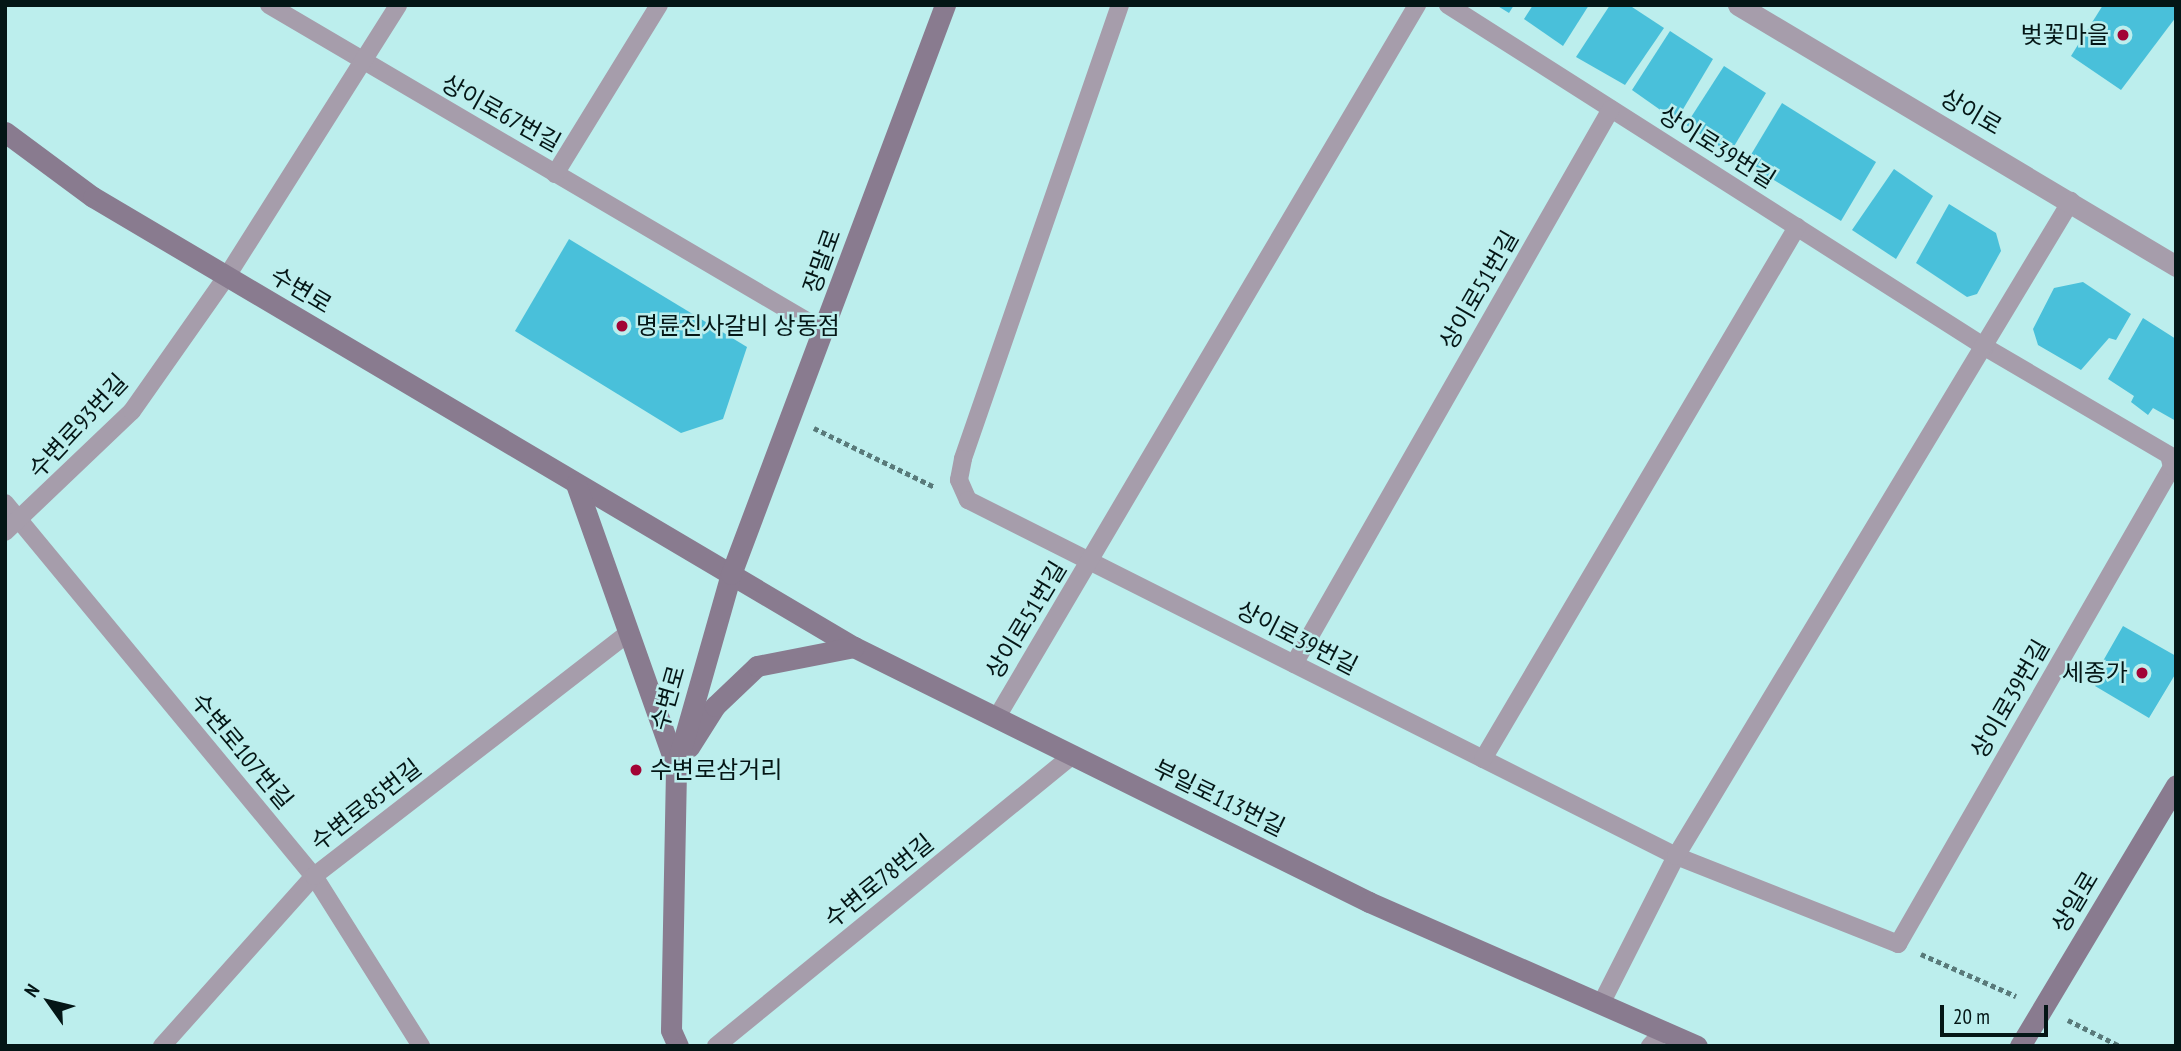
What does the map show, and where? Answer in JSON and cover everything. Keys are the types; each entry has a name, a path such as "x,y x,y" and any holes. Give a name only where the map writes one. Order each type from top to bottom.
{"street":[{"name":"장말로","path":"731,574 945,5"},
{"name":"상이로","path":"1738,5 2176,266"},
{"name":"수변로","path":"5,132 93,197 731,574 676,767 671,1030 678,1046"},
{"name":"수변로","path":"576,484 676,767"},
{"name":"부일로113번길","path":"731,574 853,647 1369,902 1601,1004 1657,1038 1697,1046"},
{"path":"676,767 715,706 757,666 853,647"},
{"name":"상일로","path":"2020,1046 2176,785"}],"lane":[{"name":"상이로67번길","path":"269,5 555,174 659,5"},
{"path":"227,276 398,5"},
{"path":"965,493 963,459 1120,5"},
{"name":"상이로51번길","path":"997,718 1417,5"},
{"path":"1448,5 1611,109"},
{"name":"상이로39번길","path":"965,493 1090,561 1676,856 1898,944 2172,467 2169,455 1986,347 1611,109"},
{"name":"상이로51번길","path":"1294,664 1611,109"},
{"path":"555,174 824,331"},
{"path":"1601,1004 1676,856 1986,347 2071,201"},
{"path":"1483,759 1797,227"},
{"name":"수변로93번길","path":"5,533 21,521 132,411 227,276"},
{"name":"수변로107번길","path":"5,503 314,876 421,1046"},
{"name":"수변로85번길","path":"162,1046 314,876 628,633"},
{"name":"수변로78번길","path":"716,1046 1073,755"}],"path":[{"path":"792,416 929,487 965,493"},
{"path":"1898,944 2043,1008 2120,1046"}],"building":[{"path":"1496,5 1514,5 1509,13"},
{"path":"1533,5 1589,5 1563,46 1524,19"},
{"path":"1610,5 1629,5 1664,28 1625,85 1576,57"},
{"name":"벚꽃마을","path":"2103,5 2176,5 2176,17 2121,90 2071,56"},
{"path":"1670,31 1713,59 1676,121 1632,90"},
{"path":"1724,66 1766,93 1730,153 1686,125"},
{"path":"1782,103 1876,162 1841,221 1746,163"},
{"path":"1894,169 1933,196 1896,259 1852,230"},
{"path":"1949,204 1996,233 2001,251 1977,294 1967,297 1916,263"},
{"path":"569,239 747,347 723,419 681,433 515,331"},
{"path":"2083,282 2131,314 2116,340 2109,338 2081,370 2038,345 2033,329 2054,288"},
{"path":"2143,318 2176,339 2176,421 2153,408 2148,415 2131,402 2134,396 2108,379"},
{"path":"2123,626 2176,656 2176,673 2149,718 2095,686 2107,664 2103,661"}],"place":[{"name":"벚꽃마을","path":"2123,35"},
{"name":"명륜진사갈비 상동점","path":"622,326"},
{"name":"세종가","path":"2142,673"},
{"name":"수변로삼거리","path":"636,770"}]}
